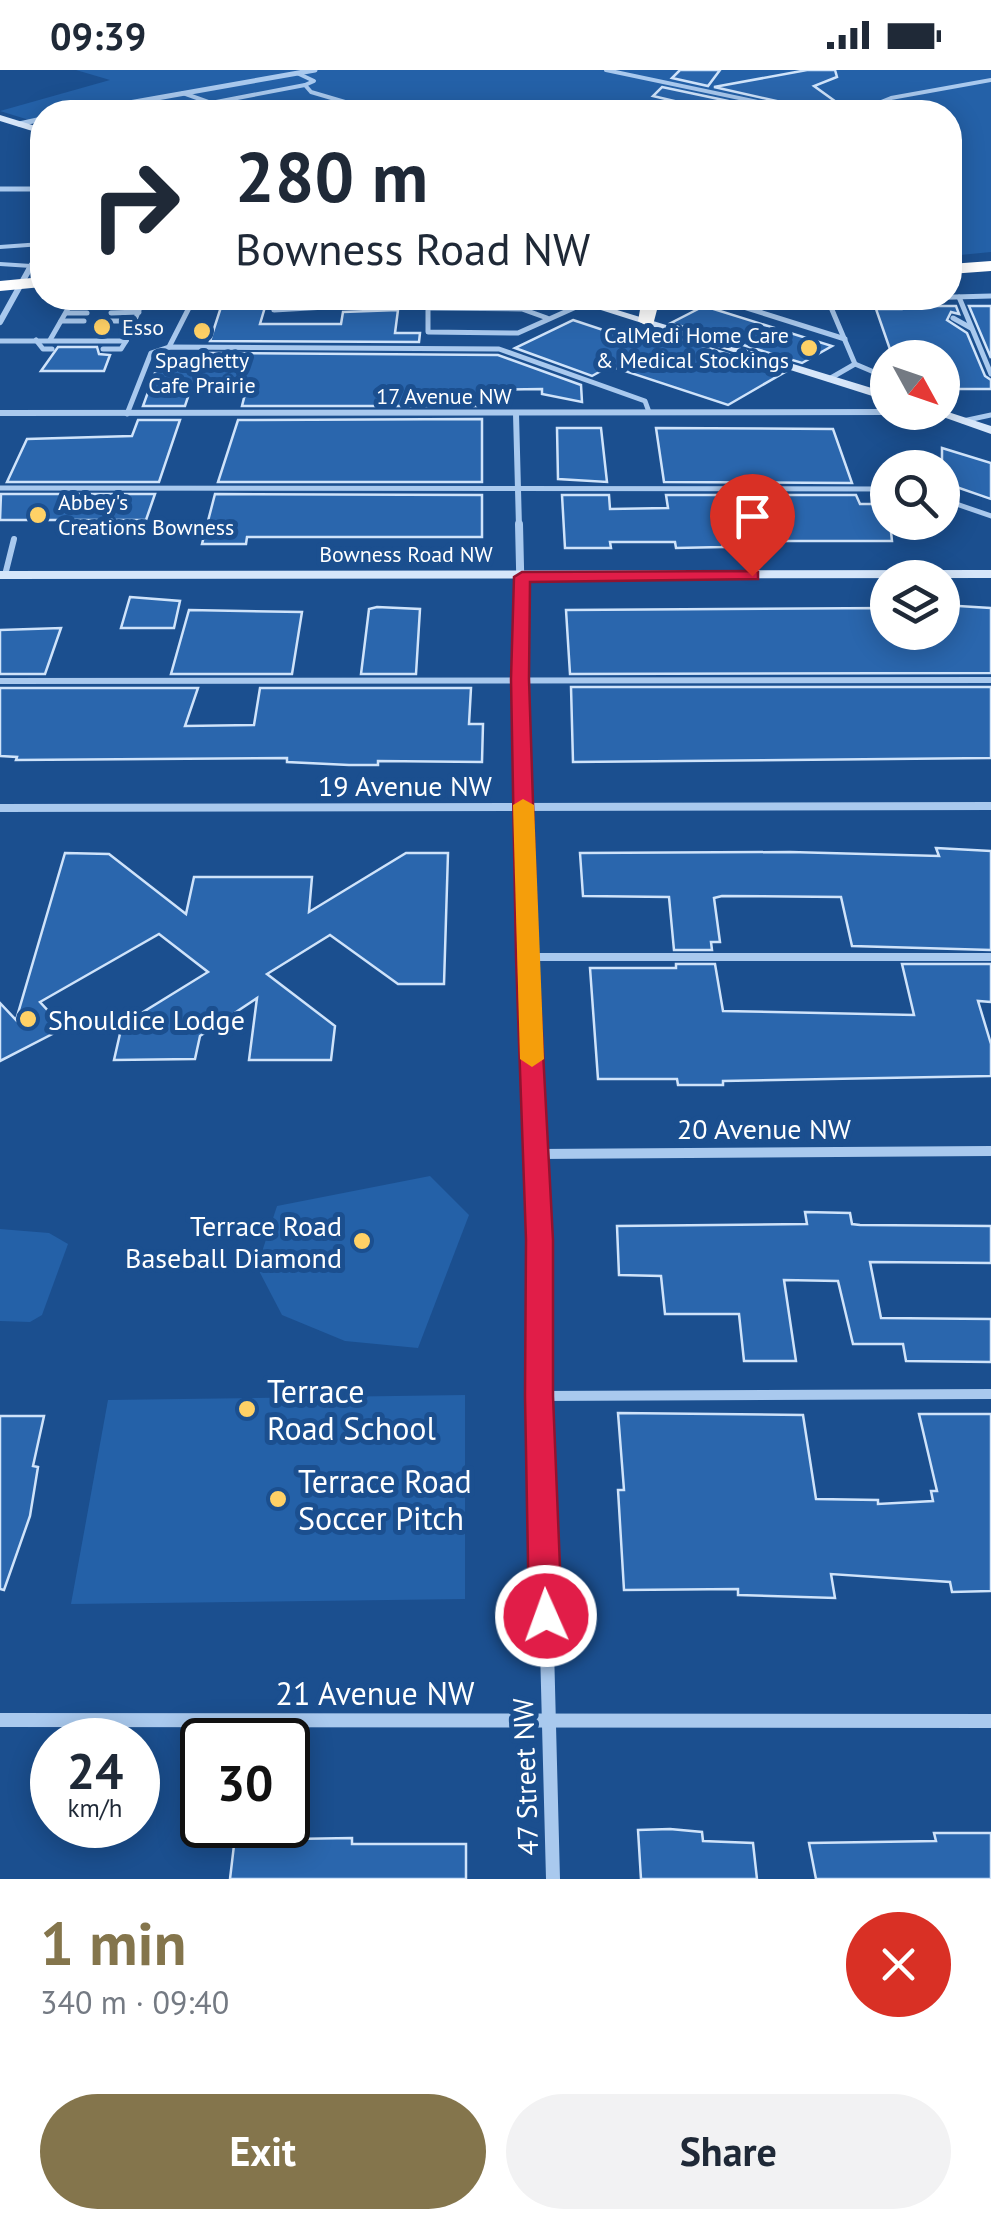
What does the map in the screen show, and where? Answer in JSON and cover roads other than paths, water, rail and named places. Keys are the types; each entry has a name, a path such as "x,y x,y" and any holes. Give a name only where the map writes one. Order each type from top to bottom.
{"highway":[{"path":"962,269 991,266"},
{"path":"962,287 991,279"},
{"path":"0,286 30,284"},
{"path":"20,286 30,289"},
{"path":"647,322 649,310"}],"street":[{"path":"145,100 315,70"},
{"path":"0,118 30,127"},
{"path":"19,124 30,122"},
{"path":"0,189 30,189"},
{"path":"0,322 30,268"},
{"path":"607,310 870,390"},
{"name":"17 Avenue NW","path":"0,414 870,412"},
{"name":"47 Street NW","path":"516,414 553,1879"},
{"path":"962,421 991,430"},
{"name":"Bowness Road NW","path":"2,575 991,574"},
{"name":"19 Avenue NW","path":"0,808 991,806"},
{"name":"20 Avenue NW","path":"537,1154 991,1151"},
{"name":"21 Avenue NW","path":"0,1720 991,1722"}],"lane":[{"path":"606,70 755,100"},
{"path":"222,100 314,82 297,72"},
{"path":"886,100 991,80"},
{"path":"305,85 311,92 332,100"},
{"path":"184,93 205,100"},
{"path":"0,247 30,246"},
{"path":"0,264 30,266"},
{"path":"962,291 991,296"},
{"path":"962,306 991,374"},
{"path":"50,340 68,310 88,310"},
{"path":"103,348 121,348 140,310 112,310"},
{"path":"168,347 188,310"},
{"path":"428,310 428,332 518,333 567,310"},
{"path":"525,310 548,318"},
{"path":"755,310 844,339"},
{"path":"832,310 855,364 870,370"},
{"path":"954,318 972,328"},
{"path":"61,321 84,320"},
{"path":"108,320 136,320"},
{"path":"0,340 126,340"},
{"path":"36,340 43,349 52,349"},
{"path":"127,414 151,353 168,347 499,348 645,400 649,412"},
{"path":"829,379 855,364"},
{"path":"962,421 991,415"},
{"path":"0,488 870,489"},
{"path":"960,506 991,516"},
{"path":"2,575 14,538"},
{"path":"0,681 991,680"},
{"path":"527,957 991,956"},
{"path":"539,1396 991,1394"}],"place":[{"name":"Esso","path":"102,327"},
{"name":"Spaghetty Cafe Prairie","path":"202,331"},
{"name":"CalMedi Home Care & Medical Stockings","path":"809,348"},
{"name":"Abbey's Creations Bowness","path":"38,515"},
{"name":"Shouldice Lodge","path":"28,1019"},
{"name":"Terrace Road Baseball Diamond","path":"362,1241"},
{"name":"Terrace Road School","path":"247,1409"},
{"name":"Terrace Road Soccer Pitch","path":"278,1499"}]}
